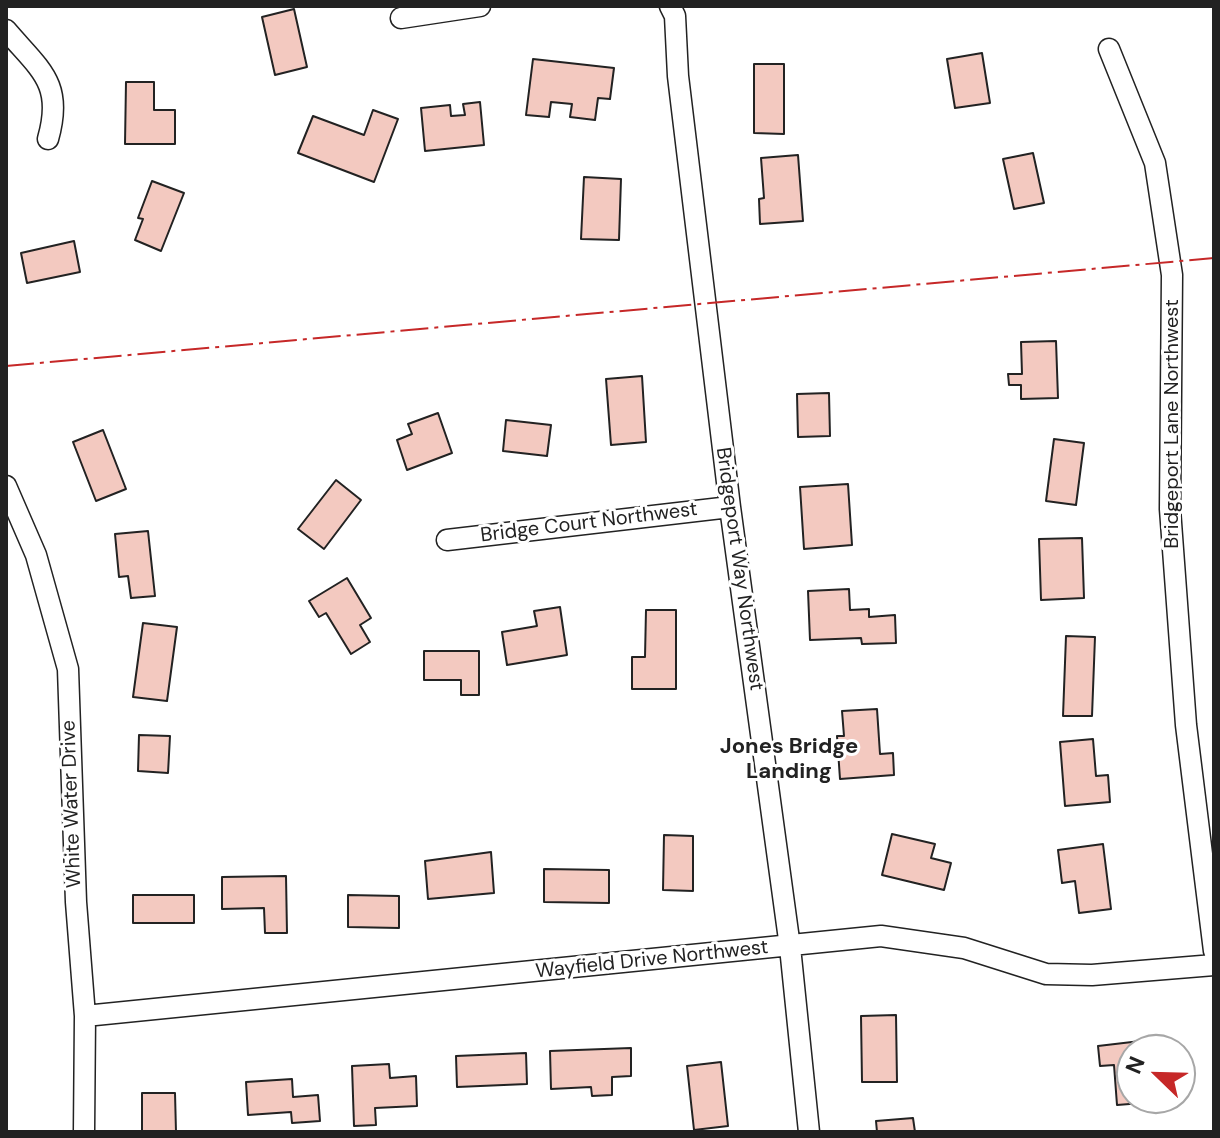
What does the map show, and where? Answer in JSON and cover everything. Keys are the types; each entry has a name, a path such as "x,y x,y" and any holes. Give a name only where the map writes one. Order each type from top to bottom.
{"street":[{"path":"401,18 480,6"},
{"name":"Bridgeport Way Northwest","path":"670,6 675,16 678,76 730,507 790,947 809,1132"},
{"path":"6,30 48,79 56,110 48,139"},
{"name":"Bridgeport Lane Northwest","path":"1109,49 1155,163 1172,275 1170,509 1186,725 1214,951"},
{"name":"White Water Drive","path":"6,486 36,555 68,669 76,902 85,1016 84,1132"},
{"name":"Bridge Court Northwest","path":"447,540 730,507"},
{"name":"Wayfield Drive Northwest","path":"85,1016 881,936 964,948 1046,974 1092,975 1214,965"}],"building":[{"path":"294,9 307,67 275,75 262,17"},
{"path":"982,53 990,103 955,108 947,59"},
{"path":"533,59 614,68 610,99 598,98 595,120 570,117 572,104 551,102 549,117 526,115"},
{"path":"754,64 784,64 784,134 754,133"},
{"path":"126,82 154,82 154,110 175,110 175,144 125,144"},
{"path":"480,102 484,145 425,151 421,108 450,105 451,116 465,115 463,104"},
{"path":"373,110 398,119 374,182 298,153 313,116 364,135"},
{"path":"1033,153 1044,203 1014,209 1003,159"},
{"path":"798,155 803,221 760,224 759,199 764,198 761,158"},
{"path":"584,177 621,179 619,240 581,239"},
{"path":"152,181 184,193 161,251 135,240 143,219 138,218"},
{"path":"74,241 80,272 27,283 21,253"},
{"path":"1056,341 1058,398 1021,399 1021,385 1009,385 1008,374 1022,374 1021,342"},
{"path":"642,376 646,442 611,445 606,379"},
{"path":"829,393 830,436 798,437 797,394"},
{"path":"438,413 452,453 407,470 397,440 412,434 408,424"},
{"path":"506,420 551,425 547,456 503,451"},
{"path":"103,430 126,489 96,501 73,442"},
{"path":"1054,439 1084,443 1076,505 1046,501"},
{"path":"336,480 361,500 324,549 298,529"},
{"path":"848,484 852,545 804,549 800,487"},
{"path":"148,531 155,596 131,598 128,576 119,577 115,534"},
{"path":"1082,538 1084,598 1041,600 1039,539"},
{"path":"347,578 371,618 360,625 370,642 351,654 326,613 319,617 309,601"},
{"path":"849,589 850,610 869,609 869,617 895,615 896,643 862,644 861,638 810,640 808,591"},
{"path":"560,607 567,655 507,665 502,632 537,626 534,611"},
{"path":"646,610 676,610 676,689 632,689 632,657 645,657"},
{"path":"143,623 177,627 167,701 133,697"},
{"path":"1066,636 1095,637 1092,716 1063,716"},
{"path":"424,651 479,651 479,695 461,695 461,680 424,680"},
{"path":"877,709 880,754 893,753 894,775 840,779 837,736 844,736 842,711"},
{"path":"139,735 170,736 168,773 138,771"},
{"path":"1093,739 1096,776 1108,775 1110,802 1065,806 1060,742"},
{"path":"892,834 935,844 931,858 951,863 944,890 882,875"},
{"path":"664,835 693,836 693,891 663,890"},
{"path":"1103,844 1111,909 1079,913 1075,881 1062,883 1058,850"},
{"path":"491,852 494,893 428,899 425,861"},
{"path":"544,869 609,870 609,903 544,902"},
{"path":"286,876 287,933 265,933 264,908 222,909 222,877"},
{"path":"133,895 194,895 194,923 133,923"},
{"path":"348,895 399,896 399,928 348,927"},
{"path":"896,1015 897,1082 862,1082 861,1016"},
{"path":"1116,1044 1116,1092 1114,1065 1100,1066 1098,1046"},
{"path":"631,1048 631,1076 612,1077 612,1095 592,1096 591,1087 551,1089 550,1051"},
{"path":"526,1053 527,1084 457,1087 456,1056"},
{"path":"721,1062 728,1126 694,1130 687,1066"},
{"path":"389,1064 390,1078 416,1076 417,1106 375,1108 376,1125 354,1126 352,1066"},
{"path":"292,1079 293,1097 318,1095 320,1121 292,1123 291,1112 248,1115 246,1082"},
{"path":"142,1093 175,1093 176,1132 142,1132"},
{"path":"913,1118 915,1132 877,1132 876,1121"}],"power":[{"path":"6,366 1214,258"}],"district":[{"name":"Jones Bridge Landing","path":"789,760"}]}
